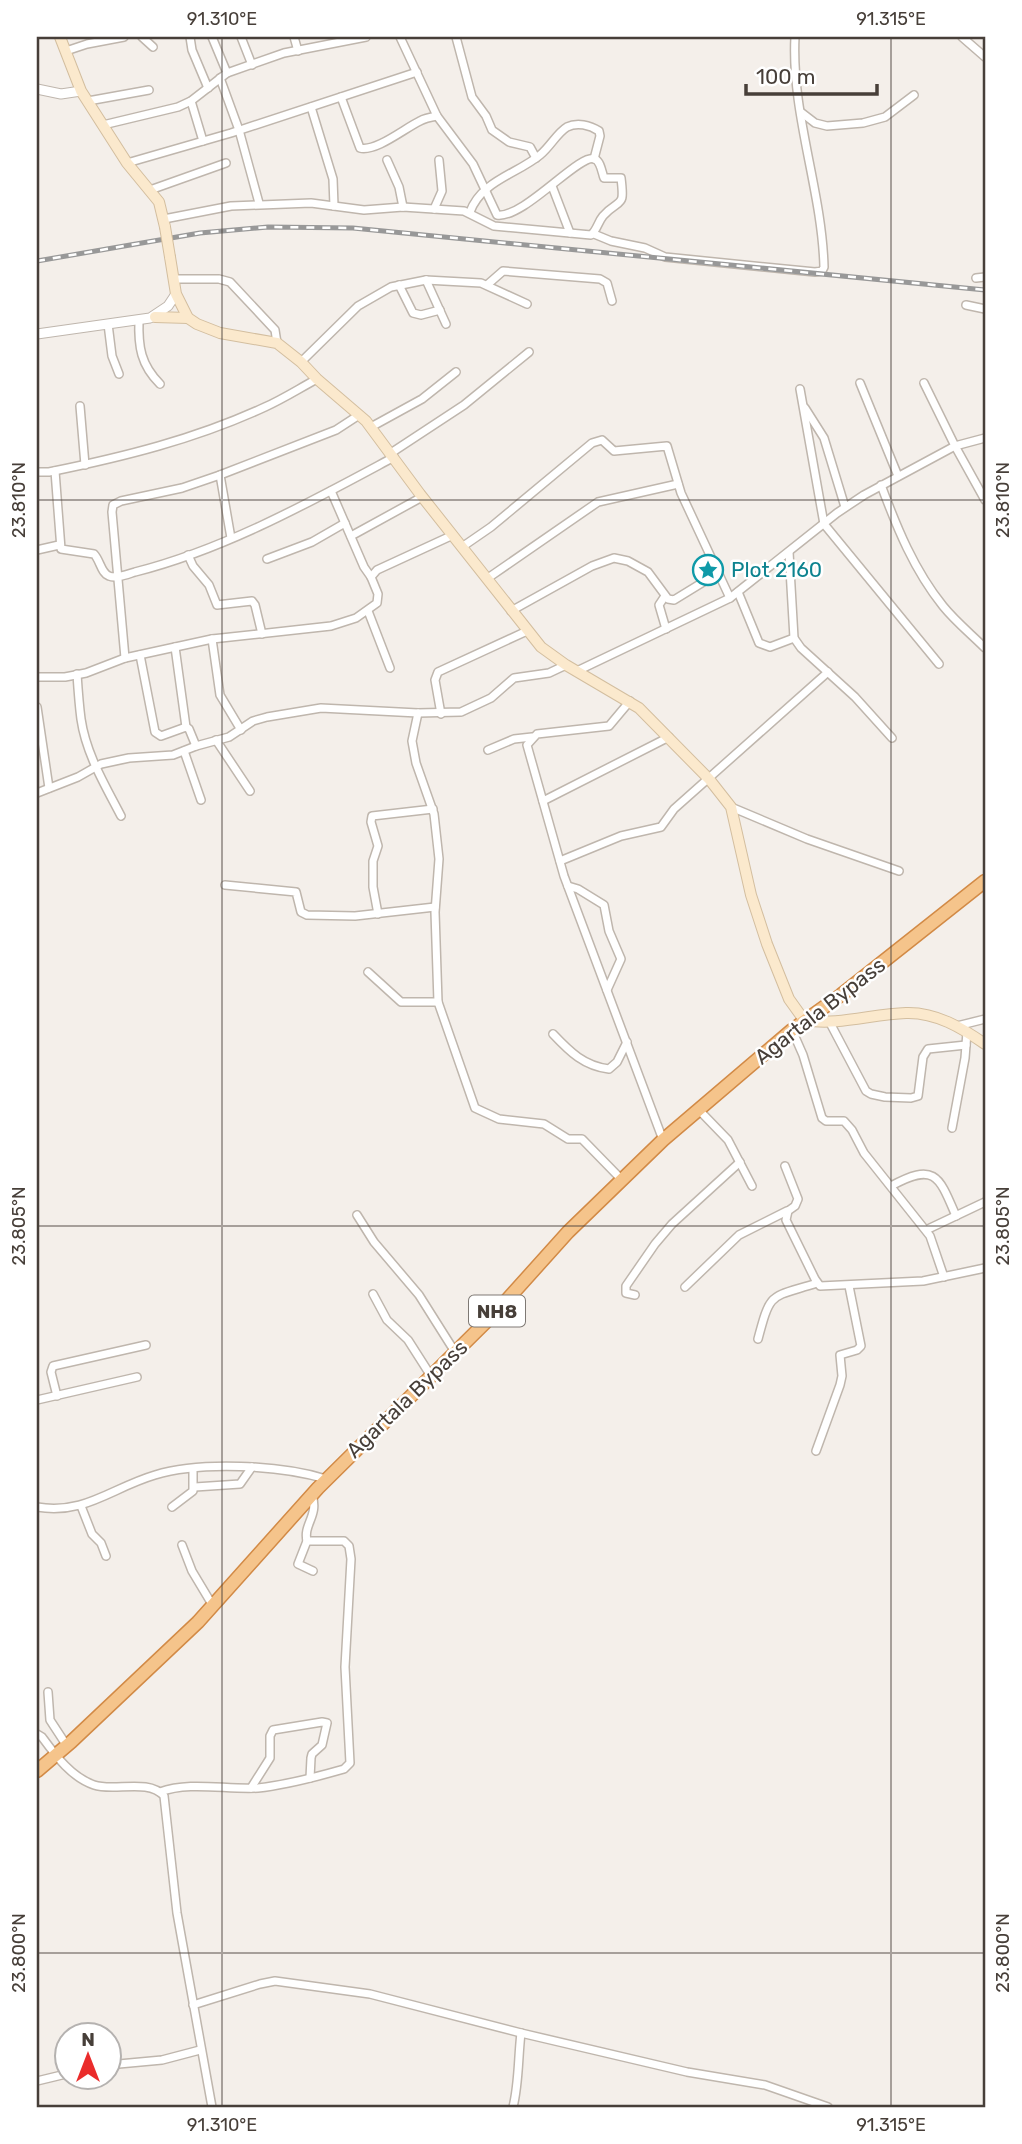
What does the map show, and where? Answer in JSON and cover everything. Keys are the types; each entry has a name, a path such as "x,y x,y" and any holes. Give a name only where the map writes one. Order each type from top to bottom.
{"highway":[{"name":"Agartala Bypass","path":"37,1771 67,1746 214,1606 326,1479 529,1278 568,1232 663,1140 804,1020 841,995 985,881"}],"main road":[{"path":"60,37 81,91 127,163 159,202 176,294 188,318 220,333 276,343 301,362 371,427 422,497 541,647 566,665 629,701 652,719 709,779 731,807 751,895 767,944 789,999 804,1020 829,1021 907,1013 936,1017 967,1031 985,1044"},
{"path":"155,317 188,318"}],"street":[{"path":"66,51 124,37"},
{"path":"142,37 153,47"},
{"path":"190,37 192,50 208,88"},
{"path":"212,37 259,203"},
{"path":"241,37 252,65"},
{"path":"294,37 298,51"},
{"path":"103,125 160,113 191,101 224,76 252,65 341,39 366,37"},
{"path":"400,37 437,116 473,164 497,215 508,214 552,186 585,159 598,161 604,178 621,178 623,197 619,205 603,216 594,234"},
{"path":"456,37 472,97 486,116 492,130 509,142 530,147 536,158"},
{"path":"165,223 224,206 259,203 364,209 434,209 470,212 494,226 594,234 611,241 645,248 665,257 822,271 823,238 801,113 795,37"},
{"path":"962,37 985,57"},
{"path":"127,163 417,72"},
{"path":"37,89 61,94 81,91"},
{"path":"88,101 149,90"},
{"path":"801,113 815,123 827,127 863,123 885,117 914,95"},
{"path":"341,97 360,148 364,149 374,147 421,120 437,116"},
{"path":"191,101 203,141"},
{"path":"311,107 333,179 334,206"},
{"path":"470,212 474,201 486,188 536,158 566,128 584,125 598,131 600,136 594,159"},
{"path":"387,160 399,187 403,207"},
{"path":"434,209 442,191 439,160"},
{"path":"150,190 226,163"},
{"path":"552,186 570,233"},
{"path":"487,285 503,271 600,279 607,283 612,301"},
{"path":"976,278 985,278"},
{"path":"174,279 225,280 272,327 276,343"},
{"path":"426,280 446,324"},
{"path":"301,362 362,302 399,285 426,280 487,285 527,304"},
{"path":"399,285 413,313 421,316 440,310"},
{"path":"37,334 155,317 168,306 176,294"},
{"path":"966,305 985,309"},
{"path":"139,320 145,368 160,384"},
{"path":"108,324 113,362 119,374"},
{"path":"55,471 59,545 64,551 94,554 105,573 113,577 151,568 230,538 331,491 392,455 464,404 529,352"},
{"path":"371,427 422,399 456,372"},
{"path":"37,472 55,471 129,455 194,435 266,407 317,379"},
{"path":"860,383 898,476"},
{"path":"924,383 985,500"},
{"path":"800,388 824,524 939,664"},
{"path":"803,404 824,438 845,507"},
{"path":"80,406 85,465"},
{"path":"125,658 113,505 183,488 220,475 336,430 359,415"},
{"path":"577,671 730,598 845,507 955,446 985,438"},
{"path":"462,547 491,527 598,440 606,442 614,451 667,446 678,484 730,598"},
{"path":"220,475 230,538"},
{"path":"488,578 598,502 678,484"},
{"path":"881,485 900,536 927,583 945,608 985,648"},
{"path":"37,677 77,674 120,662 125,658 212,639 331,626 356,618 373,608 378,598 371,577 364,567 331,491"},
{"path":"351,536 422,497"},
{"path":"267,559 312,542 345,523"},
{"path":"371,577 377,570 453,535"},
{"path":"37,550 59,545"},
{"path":"789,552 794,638 870,712 892,738"},
{"path":"188,555 208,585 217,605 251,601 255,605 262,634"},
{"path":"511,611 592,566 614,558 628,561 648,572 665,596 674,600 718,573"},
{"path":"738,592 758,643 770,647 794,638"},
{"path":"665,596 659,605 666,629"},
{"path":"368,611 390,668"},
{"path":"441,714 435,680 438,672 527,631"},
{"path":"212,639 220,695 241,730"},
{"path":"175,647 186,727 196,746"},
{"path":"140,655 155,732 161,736 186,727"},
{"path":"37,793 78,777 95,766 129,758 167,757 241,730 261,718 288,716 321,708 441,714 467,711 491,698 514,678 549,673 566,665"},
{"path":"560,861 621,836 661,827 674,808 828,672"},
{"path":"77,674 81,719 95,766 121,816"},
{"path":"488,750 543,732 609,726 629,701"},
{"path":"37,707 49,788"},
{"path":"418,713 412,741 416,763 433,809 439,865 435,907 438,1002 475,1108 499,1119 544,1124 568,1139 582,1139 622,1180"},
{"path":"532,737 527,749 568,886 663,1140"},
{"path":"542,800 669,737"},
{"path":"216,740 250,791"},
{"path":"184,751 201,800"},
{"path":"731,807 807,839 899,871"},
{"path":"378,914 373,887 373,864 378,846 371,822 372,816 433,809"},
{"path":"225,885 296,892 304,915 355,916 435,907"},
{"path":"568,886 604,905 609,931 621,960 607,990"},
{"path":"368,972 401,1002 438,1002"},
{"path":"957,1026 985,1019"},
{"path":"829,1021 861,1085 871,1094 878,1096 915,1098 920,1092 924,1053 933,1048 966,1045"},
{"path":"792,1030 803,1055 822,1118 826,1121 844,1121 848,1125 864,1153 926,1230 936,1249 944,1277"},
{"path":"952,1128 967,1031"},
{"path":"553,1034 578,1059 610,1069 617,1062 627,1042"},
{"path":"699,1110 729,1140 752,1186"},
{"path":"635,1295 625,1293 626,1286 655,1244 740,1162"},
{"path":"685,1287 739,1235 795,1206 798,1199 785,1167"},
{"path":"891,1186 913,1176 925,1174 935,1177 940,1181 956,1216"},
{"path":"926,1230 985,1202"},
{"path":"788,1211 786,1220 817,1283 826,1287 905,1283 985,1268"},
{"path":"357,1215 374,1242 419,1295 455,1352"},
{"path":"758,1339 768,1305 774,1297 817,1283"},
{"path":"816,1451 840,1385 840,1355 857,1350 861,1346 849,1286"},
{"path":"373,1294 387,1320 408,1340 431,1376"},
{"path":"57,1396 51,1372 53,1366 146,1345"},
{"path":"37,1400 137,1377"},
{"path":"172,1507 195,1487 240,1484 252,1468"},
{"path":"37,1507 62,1510 81,1506 157,1474 193,1469 252,1468 297,1471 326,1479"},
{"path":"193,1469 195,1487"},
{"path":"312,1495 315,1507 298,1564 313,1571"},
{"path":"81,1506 92,1534 106,1556"},
{"path":"37,1734 78,1777 95,1786 146,1788 160,1792 178,1788 251,1788 280,1785 344,1769 350,1763 345,1667 351,1577 348,1542 307,1541"},
{"path":"182,1545 192,1571 214,1606"},
{"path":"48,1692 48,1716 67,1746"},
{"path":"251,1788 270,1758 270,1736 273,1730 327,1723 322,1745 311,1758 310,1778"},
{"path":"160,1792 164,1796 167,1810 177,1913 212,2107"},
{"path":"193,2005 260,1984 292,1982 370,1994 687,2072 765,2085 828,2107"},
{"path":"513,2107 517,2093 521,2033"},
{"path":"122,2064 162,2060 200,2050"}],"railway":[{"path":"37,261 200,233 268,227 353,228 985,290"}],"place":[{"name":"Plot 2160","path":"708,570"}]}
